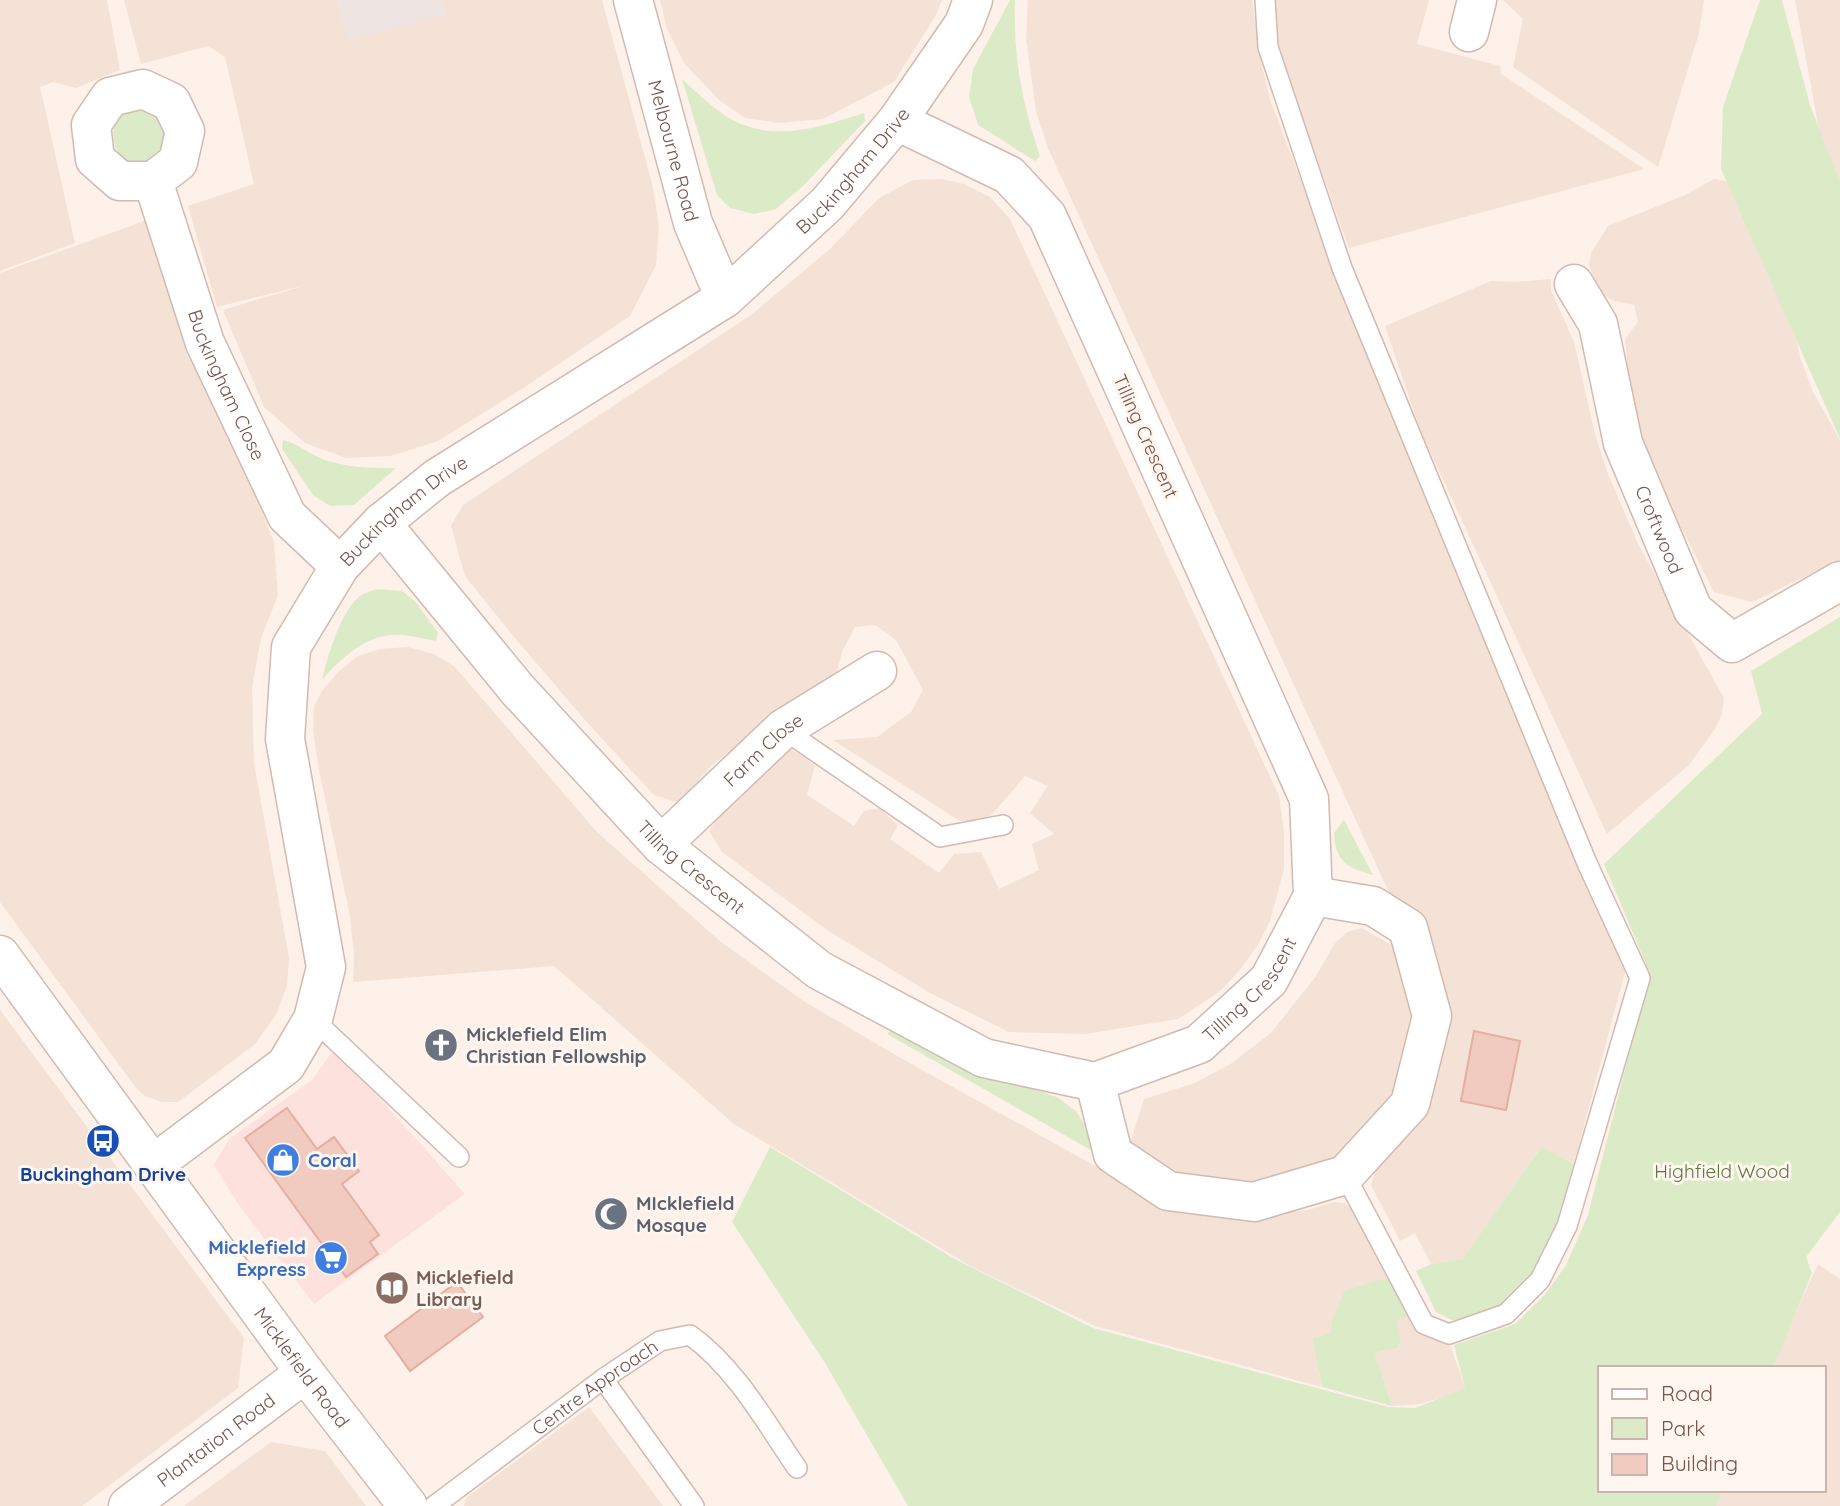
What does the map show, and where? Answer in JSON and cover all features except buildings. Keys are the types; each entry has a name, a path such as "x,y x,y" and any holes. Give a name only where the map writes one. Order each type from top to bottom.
{"street":[{"name":"Melbourne Road","path":"633,0 694,223 725,298"},
{"name":"Buckingham Drive","path":"154,1164 286,1065 313,1019 326,967 285,739 291,647 340,566 381,523 437,478 725,298 827,204 897,121 964,24 973,0"},
{"name":"Tilling Crescent","path":"381,523 517,690 661,845 819,970 984,1058 1095,1082 1199,1044 1269,980 1313,895 1309,799 1047,216 1009,175 897,121"},
{"name":"Buckingham Close","path":"153,181 205,343 287,516 340,566"},
{"name":"Croftwood","path":"1574,284 1598,324 1623,443 1693,610 1732,643 1840,581"},
{"name":"Farm Close","path":"661,845 783,729 877,671"},
{"path":"1095,1082 1113,1154 1168,1191 1254,1202 1345,1175 1410,1104 1432,1016 1408,928 1373,906 1313,895"},
{"name":"Micklefield Road","path":"0,955 305,1373 408,1506"},
{"name":"Plantation Road","path":"128,1506 305,1373"}],"lane":[{"path":"1265,0 1268,47 1342,268 1587,863 1640,978 1567,1226 1541,1280 1506,1314 1449,1334 1424,1324 1345,1175"},
{"path":"783,729 940,837 1003,825"},
{"path":"313,1019 459,1157"},
{"name":"Centre Approach","path":"434,1506 603,1380 660,1341 690,1335 711,1350 797,1468"},
{"path":"603,1380 694,1506"}],"shaded area":[{"path":"0,0 107,0 120,70 76,88 53,82 40,87 75,243 0,271"},
{"path":"124,0 337,0 350,40 445,14 440,0 602,0 653,187 659,227 656,265 630,316 525,387 438,441 391,456 346,458 305,443 264,407 223,310 306,285 217,307 188,206 254,184 225,57 208,46 141,64"},
{"path":"337,0 440,0 445,15 350,40"},
{"path":"660,0 942,0 936,15 894,82 823,119 779,123 745,118 719,100 684,63 667,29"},
{"path":"1028,0 1252,0 1270,100 1376,376 1626,968 1574,1163 1540,1148 1463,1260 1431,1264 1415,1233 1400,1241 1371,1185 1376,1169 1410,1131 1429,1096 1443,1051 1445,1015 1048,148 1036,111 1026,38"},
{"path":"1276,0 1429,0 1417,44 1500,66 1501,74 1644,169 1349,248 1279,53"},
{"path":"1503,0 1704,0 1699,33 1658,167 1513,67 1523,19"},
{"path":"1795,0 1840,0 1840,208 1827,173"},
{"path":"941,179 964,184 990,197 1010,219 1279,796 1284,832 1284,869 1270,921 1259,943 1240,970 1219,992 1178,1019 1085,1034 1009,1032 930,993 827,930 722,852 709,831 723,810 789,749 815,766 807,795 854,826 864,811 879,808 898,825 890,839 939,873 954,854 981,852 999,889 1039,870 1032,844 1054,834 1030,813 1048,786 1025,776 988,819 960,821 833,740 877,737 911,712 923,690 896,640 875,625 855,627 842,652 837,672 712,765 679,803 654,795 584,719 465,576 451,526 463,505 751,315 830,249 879,198 913,180"},
{"path":"1714,179 1730,182 1790,312 1801,360 1813,392 1840,440 1840,560 1752,602 1714,592 1660,486 1645,447 1629,382 1625,339 1638,322 1634,305 1614,301 1601,294 1589,265 1591,253 1608,226 1685,195"},
{"path":"147,220 274,542 278,595 261,638 252,687 254,763 289,958 287,986 277,1013 255,1044 178,1102 162,1102 145,1096 136,1088 0,902 0,273"},
{"path":"1551,279 1551,290 1574,342 1595,434 1608,474 1639,546 1724,698 1722,714 1715,729 1689,765 1607,834 1421,432 1385,326 1491,281"},
{"path":"408,647 434,654 454,666 597,832 721,942 805,1002 1151,1197 1230,1219 1308,1210 1334,1202 1345,1203 1359,1216 1390,1277 1332,1333 1312,1338 1322,1387 1095,1326 972,1267 734,1124 554,966 353,982 354,956 350,916 319,770 313,731 314,706 322,691 338,672 358,656 380,649"},
{"path":"1362,928 1397,948 1418,1021 1403,1085 1354,1153 1275,1189 1191,1183 1128,1150 1144,1099 1195,1083 1232,1063 1271,1033 1316,976 1335,943 1347,932"},
{"path":"0,1010 244,1338 238,1388 82,1506 0,1506"},
{"path":"335,1048 465,1194 314,1304 238,1204 214,1165 229,1139 312,1080"},
{"path":"1818,1264 1840,1279 1840,1506 1712,1506 1717,1492 1826,1492 1826,1366 1771,1366"},
{"path":"1411,1313 1449,1342 1466,1390 1420,1404 1392,1406 1375,1353 1398,1348 1401,1340 1396,1321"},
{"path":"589,1407 663,1506 464,1506 466,1498"},
{"path":"271,1442 325,1451 366,1506 184,1506"}],"green space":[{"path":"1010,0 1015,0 1020,79 1040,156 1035,161 978,125 969,97 973,69"},
{"path":"1760,0 1782,0 1810,105 1840,182 1840,439 1721,169 1723,107"},
{"path":"682,79 723,114 757,129 793,131 864,113 865,121 803,186 776,209 754,214 730,208 717,195"},
{"path":"159,101 174,156 133,166 121,156 114,144 113,130 117,115"},
{"path":"283,440 337,463 396,468 354,505 330,506 313,495 282,449"},
{"path":"377,589 402,591 415,601 438,633 436,641 402,635 378,638 347,655 322,680 336,633 348,610 362,595"},
{"name":"Highfield Wood","path":"1840,617 1840,1212 1806,1257 1812,1273 1774,1366 1598,1366 1598,1492 1721,1492 1716,1506 908,1506 825,1363 732,1222 770,1147 953,1258 1093,1328 1388,1407 1415,1408 1465,1388 1454,1345 1515,1324 1544,1296 1566,1265 1588,1215 1645,990 1646,964 1604,864 1762,714 1751,671"},
{"path":"1344,820 1373,875 1349,866 1340,857 1334,833"},
{"path":"890,1031 963,1066 1057,1097 1076,1111 1096,1143 1096,1153 887,1034"},
{"path":"1541,1147 1586,1170 1538,1273 1512,1301 1465,1321 1452,1320 1436,1312 1416,1271 1431,1264 1463,1259"},
{"path":"1390,1277 1411,1313 1397,1321 1401,1340 1398,1348 1375,1353 1392,1406 1322,1387 1312,1338 1331,1333 1332,1322 1344,1291"}],"place":[{"name":"Micklefield Elim Christian Fellowship","path":"441,1045"},
{"name":"Buckingham Drive","path":"103,1141"},
{"name":"Coral","path":"283,1160"},
{"name":"MIcklefield Mosque","path":"611,1214"},
{"name":"Micklefield Express","path":"331,1258"},
{"name":"Micklefield Library","path":"392,1288"}]}
